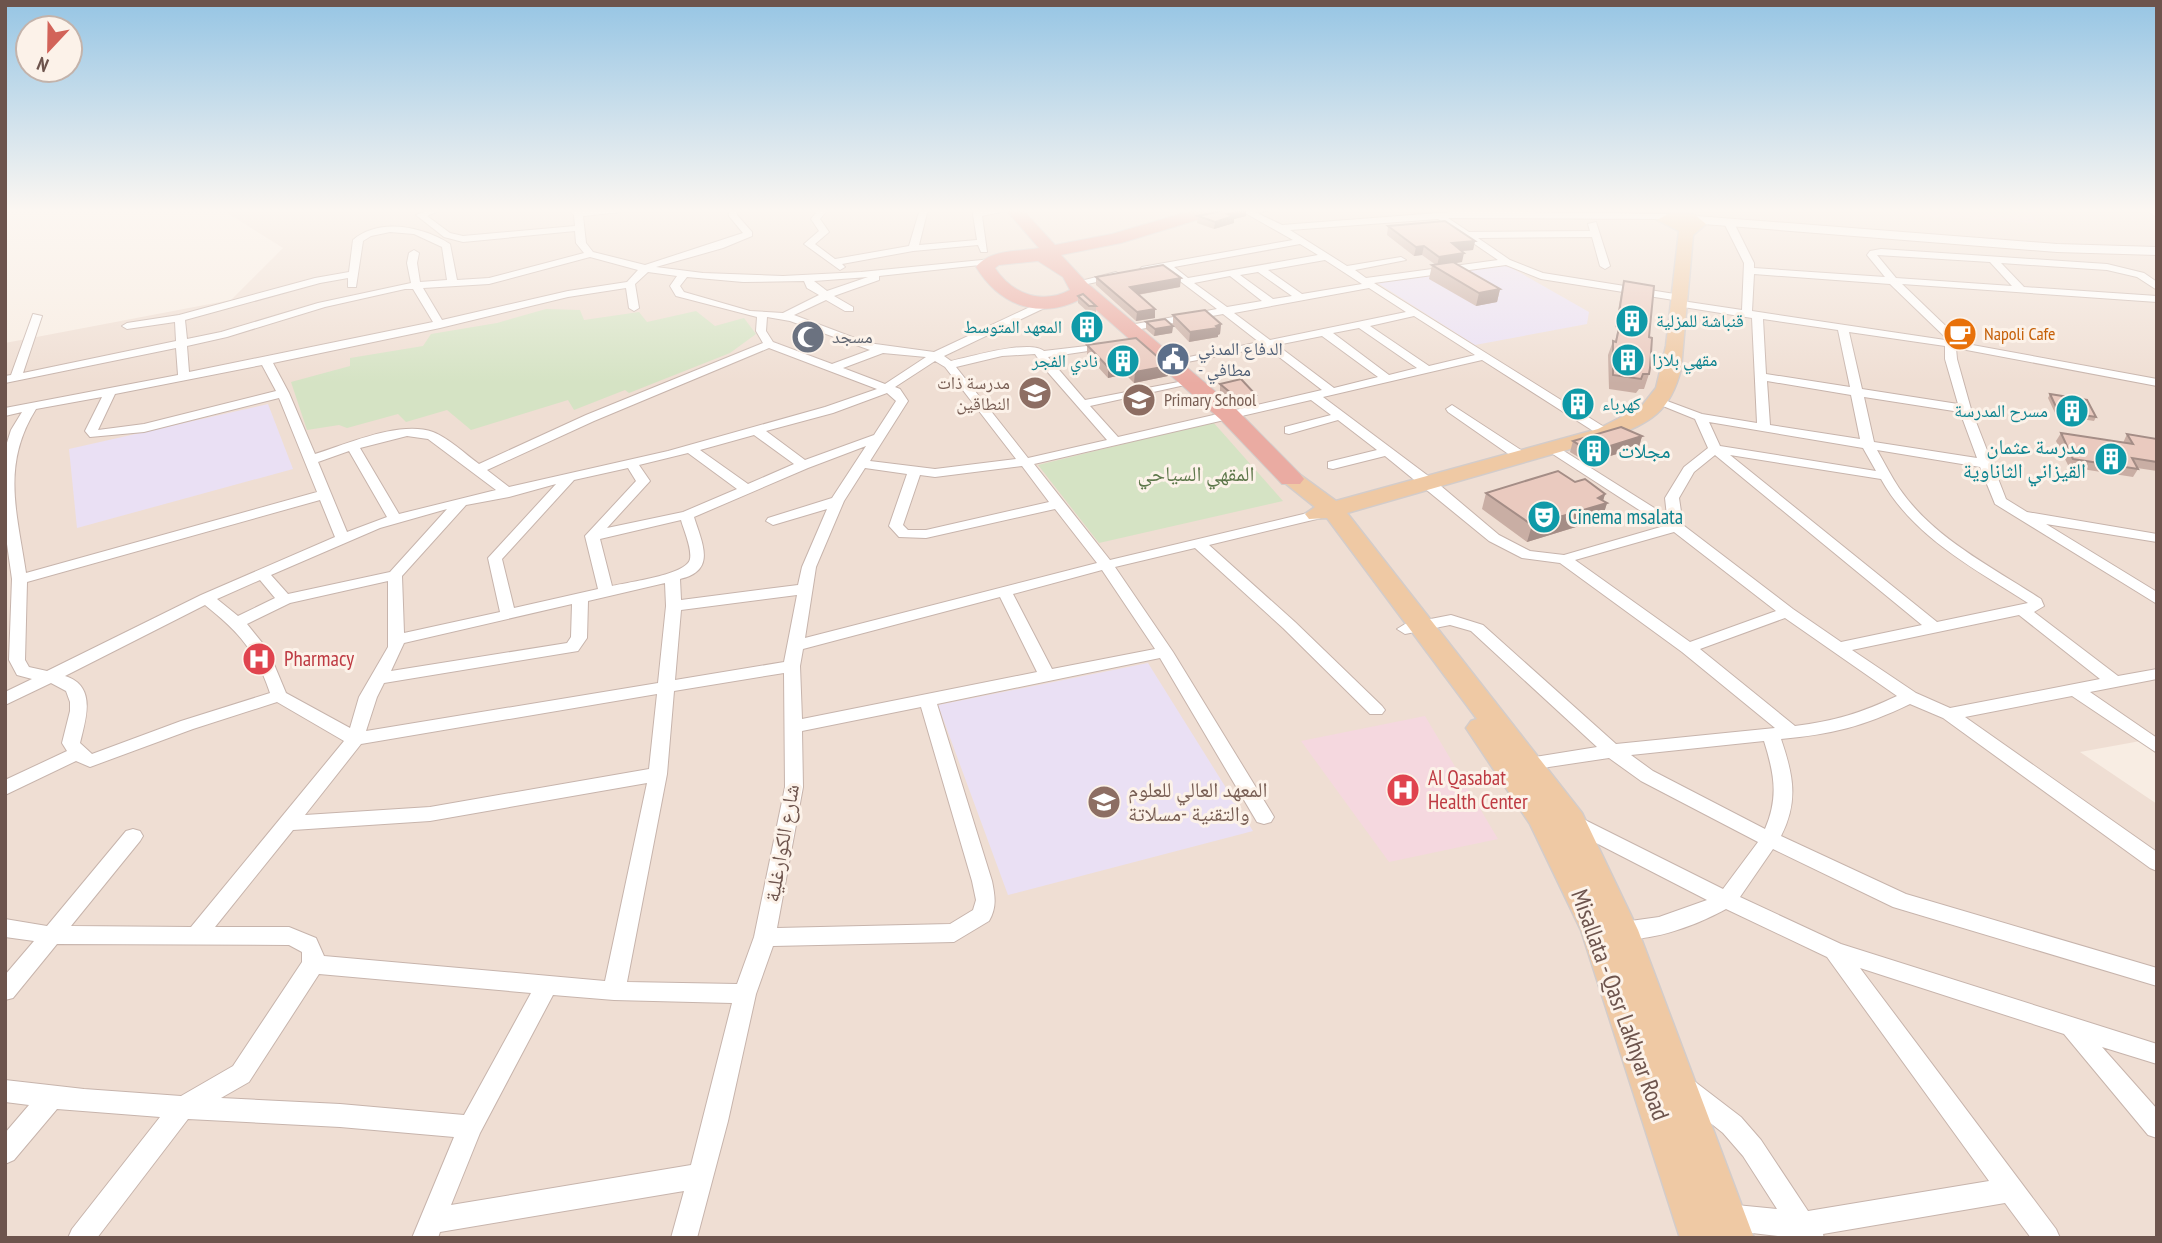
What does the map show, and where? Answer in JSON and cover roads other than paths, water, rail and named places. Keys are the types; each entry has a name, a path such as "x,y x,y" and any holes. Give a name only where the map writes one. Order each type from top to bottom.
{"highway":[{"path":"985,267 1012,298 1029,303 1051,301 1077,289"},
{"path":"1061,267 1077,289 1101,301 1131,339 1170,364 1228,414 1291,479"}],"main road":[{"path":"1518,454 1550,449 1643,416 1659,402 1667,386 1681,267"},
{"path":"1321,508 1601,431 1633,412 1653,392 1677,299"},
{"name":"Misallata - Qasr Lakhyar Road","path":"1291,479 1321,508 1414,627 1467,709 1518,766 1570,869 1609,930 1713,1226"},
{"path":"1518,766 1571,821 1609,930 1676,1081 1713,1226"}],"street":[{"path":"350,298 353,267"},
{"path":"412,267 415,284 439,325"},
{"path":"450,267 453,284"},
{"path":"11,379 181,345 350,298 415,284 489,281 541,267"},
{"path":"641,267 684,274 807,276 939,267"},
{"path":"5,412 266,361 439,325 568,294 629,284 636,274 648,267"},
{"path":"839,267 847,274"},
{"path":"1077,289 1158,267"},
{"path":"1168,267 1332,392"},
{"path":"1186,281 1265,267"},
{"path":"1342,267 1601,431"},
{"path":"1345,269 1357,267"},
{"path":"1043,354 1131,339 1224,312 1368,283 1474,267"},
{"path":"1521,267 1559,281 1677,299 1752,315 1951,344 2157,383"},
{"path":"1749,267 1764,428"},
{"path":"1883,267 1893,282 1950,336 1951,359 1965,409 2000,501 2157,599"},
{"path":"2000,267 2022,291"},
{"path":"2092,267 2120,269 2140,275 2157,287"},
{"path":"1259,268 1301,298"},
{"path":"1750,271 2157,299"},
{"path":"787,315 827,295 896,272"},
{"path":"1232,273 1272,304"},
{"path":"127,326 180,318 319,280 352,274"},
{"path":"684,274 675,286 680,294 749,314 787,315 853,343 935,356 949,365 1103,562 1165,652 1264,817"},
{"path":"807,276 808,284 849,309"},
{"path":"629,284 634,308"},
{"path":"1006,322 1014,307 1012,298"},
{"path":"5,699 205,598 395,518 632,464 830,410 886,388 935,356 1051,301"},
{"path":"1170,364 1415,313"},
{"path":"762,314 761,331 769,344 886,388"},
{"path":"11,379 37,316"},
{"path":"180,318 184,377"},
{"path":"1361,324 1427,370"},
{"path":"1840,646 2036,606 2036,602 1954,549 1928,527 1894,491 1868,444 1843,329"},
{"path":"1324,332 1389,380"},
{"path":"477,470 590,418 769,344"},
{"path":"831,368 883,349"},
{"path":"949,365 1026,349 1038,350 1049,367 1116,442"},
{"path":"862,464 914,473 957,472 1026,462 1482,357"},
{"path":"266,361 283,393 343,538"},
{"path":"1761,377 1965,409"},
{"path":"1083,404 1190,381"},
{"name":"شارع الكوارغلية","path":"684,1238 702,1176 745,993 765,937 794,787 792,666 804,589 822,531 837,501 902,401 896,392 886,388"},
{"path":"111,391 91,431 94,434 144,428 283,393"},
{"path":"1314,396 1425,480 1494,538 1527,555 1564,559 1676,527"},
{"path":"1659,402 1700,418 1987,464"},
{"path":"32,407 17,430 6,465 7,508 20,579 11,615 19,667 30,673 70,683 78,691 79,704 71,743 77,753 90,761 103,758 187,725 279,696"},
{"path":"1452,409 1518,454"},
{"path":"1289,430 1340,416"},
{"path":"1700,418 1715,449 1932,626"},
{"path":"310,460 394,434 417,430 432,436 509,492"},
{"path":"757,431 803,465"},
{"path":"592,536 687,515 803,465 879,437"},
{"path":"354,448 395,518"},
{"path":"690,449 746,489"},
{"path":"1550,449 1676,527 1787,612 1840,646 1910,697 1949,714 2157,863"},
{"path":"1676,527 1672,498 1689,470 1715,449 1885,476"},
{"path":"1333,465 1386,452"},
{"path":"592,536 643,481 632,464"},
{"path":"914,473 896,526 904,534 926,534 1058,505"},
{"path":"508,614 495,558 567,480"},
{"path":"20,579 325,494"},
{"path":"773,521 837,501"},
{"path":"237,623 285,599 395,575 460,503"},
{"path":"796,642 1004,591 1103,562 1198,543 1321,508"},
{"path":"796,642 1321,508"},
{"path":"2017,514 2157,538"},
{"path":"397,640 672,578 691,571 697,562 687,515"},
{"path":"592,536 606,592"},
{"path":"1198,543 1289,625 1376,710"},
{"path":"1564,559 1688,648 1794,734"},
{"path":"262,574 285,599"},
{"path":"195,936 355,739 368,698 394,653 397,640 395,575"},
{"path":"614,991 658,774 674,606 672,578"},
{"path":"674,606 804,589"},
{"path":"1004,591 1047,676"},
{"path":"380,678 572,647 579,638 580,597"},
{"path":"205,598 250,634 261,651 279,696 355,739 792,666"},
{"path":"2022,610 2116,683"},
{"path":"1688,648 1787,612"},
{"path":"1414,627 1451,620 1477,628 1612,751 1647,776 1769,840 1900,901 2157,977"},
{"path":"794,727 1165,652"},
{"path":"1949,714 2157,674"},
{"path":"2076,691 2157,747"},
{"path":"1518,766 1612,751 1794,734 1867,718 1910,697"},
{"path":"765,937 954,933 982,915 986,900 982,881 928,701"},
{"path":"1609,930 1661,926 1695,917 1726,900 1769,840 1784,805 1784,779 1771,736"},
{"path":"5,788 77,753"},
{"path":"286,823 430,814 658,774"},
{"path":"1571,821 1726,900 1835,951 2157,1054"},
{"path":"5,991 133,836"},
{"path":"5,928 52,935 289,936 304,939 313,946 313,964 241,1074 182,1108 81,1238"},
{"path":"1835,951 2047,1238"},
{"path":"313,964 546,987 745,993"},
{"path":"428,1230 470,1127 546,987"},
{"path":"2072,1028 2157,1128"},
{"path":"1676,1081 1732,1125 1752,1149 1807,1231"},
{"path":"5,1091 51,1098 182,1108 323,1114 470,1127"},
{"path":"5,1152 51,1098"},
{"path":"428,1230 702,1176"},
{"path":"1713,1226 1807,1231 2011,1190"}],"place":[{"name":"قنباشة للمزلية","path":"1632,321"},
{"name":"المعهد المتوسط","path":"1087,327"},
{"name":"Napoli Cafe","path":"1960,334"},
{"name":"مسجد","path":"808,337"},
{"name":"الدفاع المدني - مطافي","path":"1173,359"},
{"name":"مقهي بلازا","path":"1628,360"},
{"name":"نادي الفجر","path":"1123,361"},
{"name":"مدرسة ذات النطاقين","path":"1035,393"},
{"name":"Primary School","path":"1139,400"},
{"name":"كهرباء","path":"1578,404"},
{"name":"مسرح المدرسة","path":"2072,411"},
{"name":"مجلات","path":"1594,451"},
{"name":"مدرسة عثمان القيزاني الثاناوية","path":"2111,459"},
{"name":"Cinema msalata","path":"1544,517"},
{"name":"Pharmacy","path":"259,659"},
{"name":"Al Qasabat Health Center","path":"1403,790"},
{"name":"المعهد العالي للعلوم والتقنية -مسلاتة","path":"1104,802"}],"park label":[{"name":"المقهي السياحي","path":"1196,474"}]}
